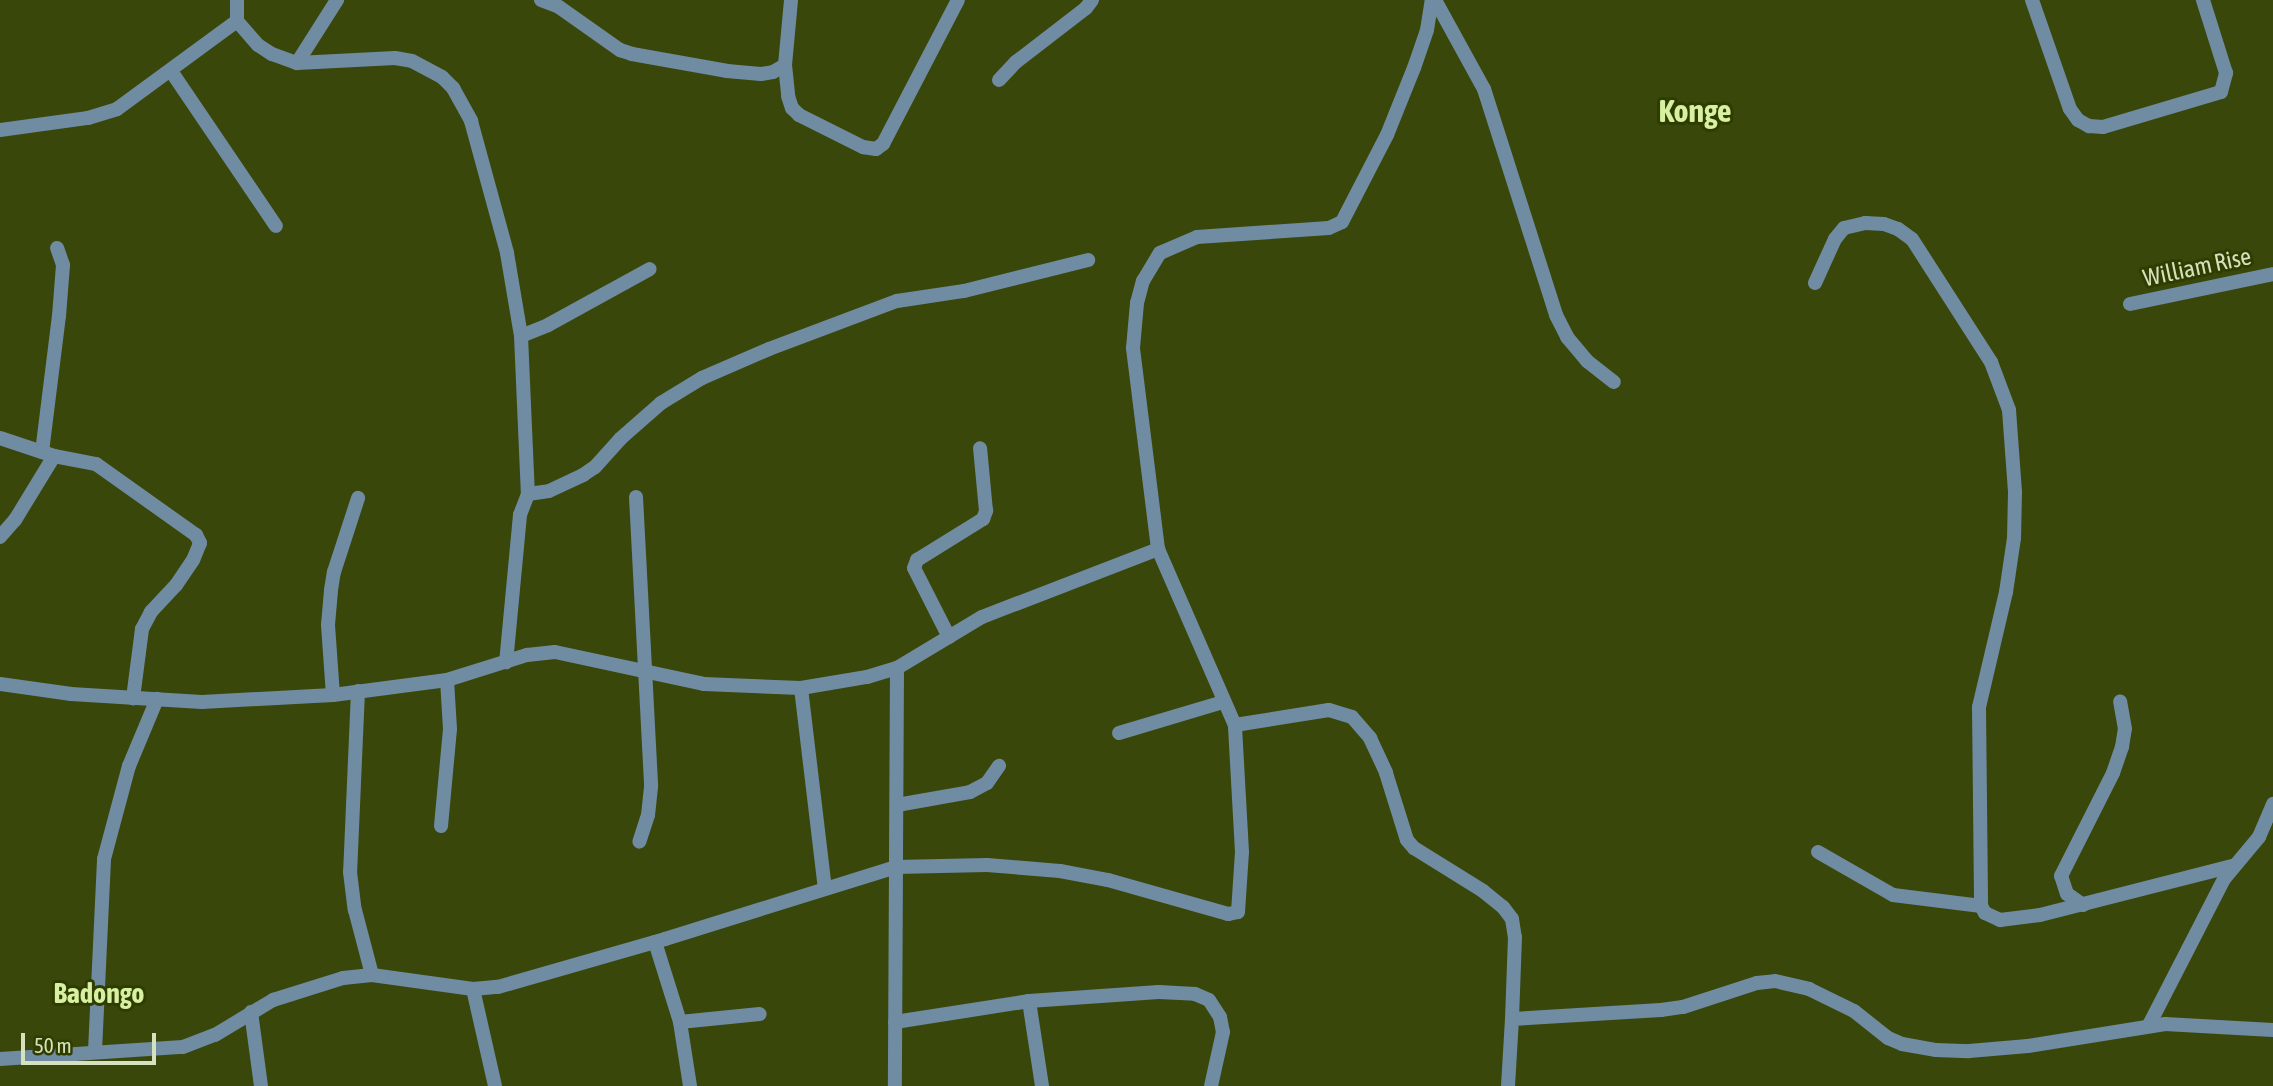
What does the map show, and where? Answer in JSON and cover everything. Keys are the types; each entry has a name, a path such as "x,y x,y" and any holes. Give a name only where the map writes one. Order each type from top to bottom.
{"street":[{"path":"237,0 237,21 258,45 272,54 298,63 395,58 412,61 431,70 453,89 471,121 495,204 521,336 528,494 520,515 506,662"},
{"path":"298,63 337,0"},
{"path":"541,0 562,4 621,51 632,54 727,71 761,74 773,72 785,65"},
{"path":"792,0 785,65 792,108 799,115 863,147 876,149 883,144 958,0"},
{"path":"999,80 1016,62 1086,8 1092,0"},
{"path":"1433,0 1484,89 1556,315 1567,337 1587,360 1614,382"},
{"path":"0,1059 95,1051 166,1050 197,1044 251,1012 298,990 343,978 372,975 417,979 473,989 498,987 655,942 896,867 987,865 1060,871 1108,880 1228,914 1238,912 1242,852 1235,725 1158,549 1133,348 1137,303 1143,281 1160,253 1196,237 1329,228 1342,222 1392,124 1427,30 1433,0"},
{"path":"2032,0 2070,110 2078,120 2089,126 2103,127 2221,92 2226,73 2203,0"},
{"path":"0,130 104,114 117,109 237,21"},
{"path":"171,71 276,226"},
{"path":"1815,283 1835,239 1844,228 1865,223 1884,224 1898,229 1912,239 1991,362 2009,410 2015,492 2014,538 2006,592 1979,707 1981,905 1991,918 2000,920 2083,905 2232,866"},
{"path":"0,537 15,520 48,454 62,265 57,248"},
{"path":"528,494 539,494 583,475 595,467 634,425 661,403 702,378 769,349 857,313 897,301 964,291 1088,260"},
{"path":"521,336 548,325 650,269"},
{"name":"William Rise","path":"2130,304 2273,274"},
{"path":"0,438 48,454 96,464 195,535 200,543 193,559 176,584 151,612 142,629 133,698"},
{"path":"949,637 914,569 917,560 983,519 986,511 980,448"},
{"path":"636,497 651,787 648,815 639,842"},
{"path":"332,695 328,625 331,590 344,536 358,498"},
{"path":"0,684 71,694 202,702 332,695 447,680 538,652 555,652 704,684 801,688 897,668 982,617 1158,549"},
{"path":"895,1086 897,668"},
{"path":"441,826 450,729 447,680"},
{"path":"801,688 825,888"},
{"path":"358,691 350,872 355,910 372,975"},
{"path":"95,1051 104,859 129,766 157,699"},
{"path":"2083,905 2067,894 2062,876 2113,773 2122,747 2125,729 2120,701"},
{"path":"1119,733 1223,702"},
{"path":"1235,725 1329,710 1341,711 1362,726 1386,773 1413,848 1483,891 1512,919 1515,937 1508,1086"},
{"path":"897,805 970,792 987,783 999,766"},
{"path":"2149,1025 2232,866 2259,838 2273,804"},
{"path":"1818,852 1893,895 1981,905"},
{"path":"655,942 680,1022 691,1086"},
{"path":"1513,1019 1683,1007 1757,983 1775,981 1809,989 1854,1012 1888,1038 1902,1044 1936,1050 1969,1051 2028,1046 2149,1025 2188,1023 2273,1030"},
{"path":"473,989 495,1086"},
{"path":"895,1022 1029,1001 1159,992 1195,994 1209,1000 1216,1007 1223,1032 1211,1086"},
{"path":"1029,1001 1042,1086"},
{"path":"251,1012 261,1086"},
{"path":"680,1022 760,1014"}],"district":[{"name":"Konge","path":"1695,111"},
{"name":"Badongo","path":"99,993"}]}
